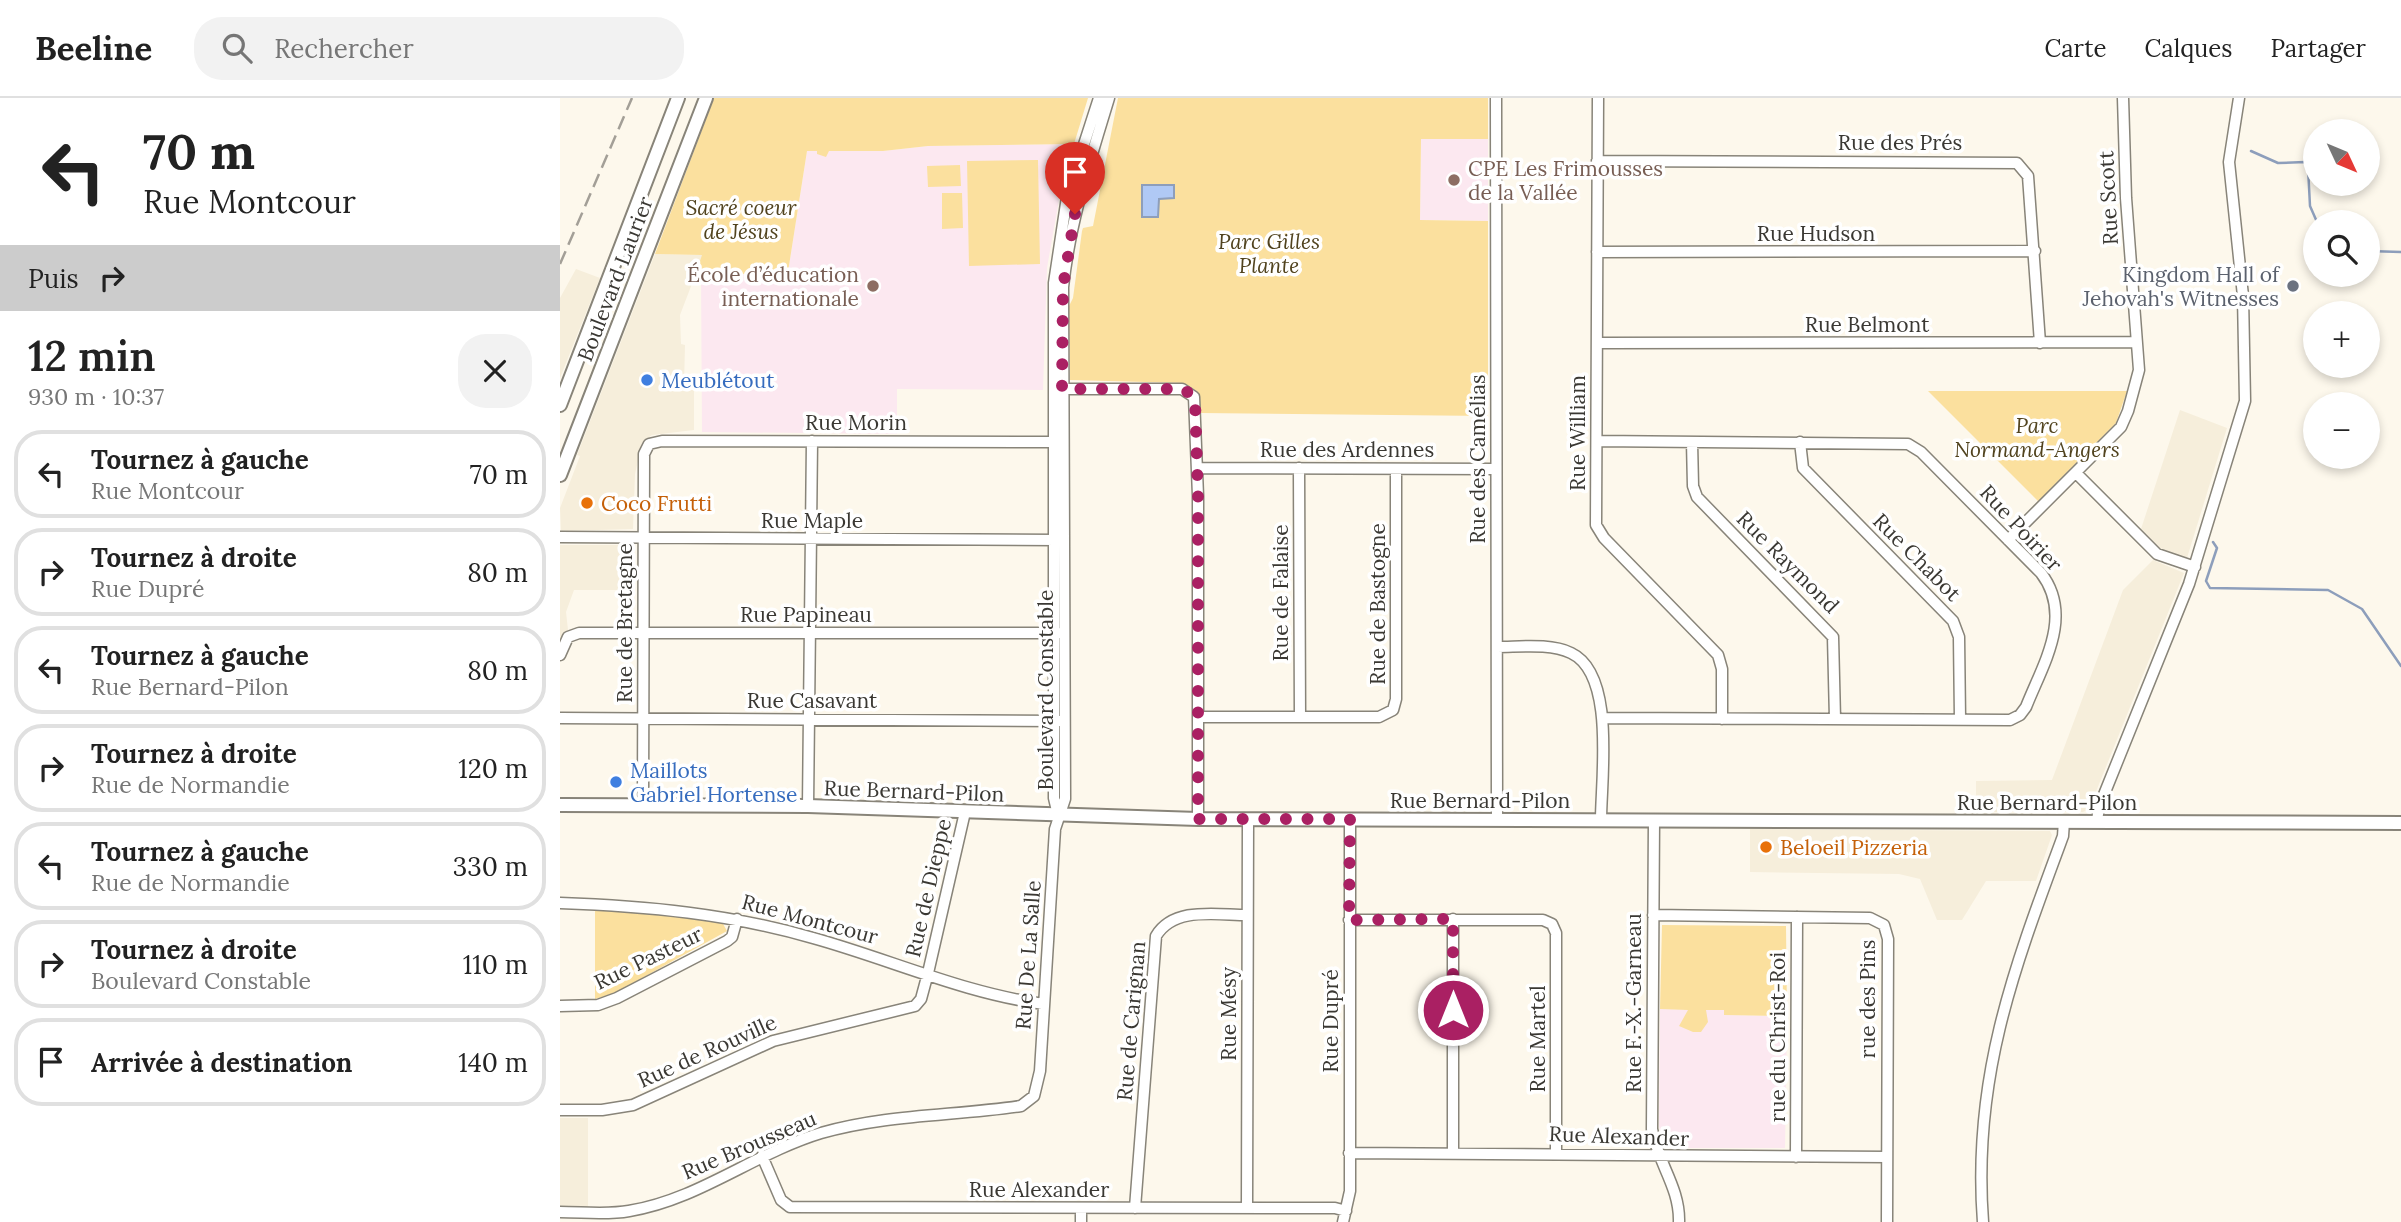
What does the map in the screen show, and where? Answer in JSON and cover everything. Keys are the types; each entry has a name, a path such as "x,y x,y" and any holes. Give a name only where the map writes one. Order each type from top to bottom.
{"main road":[{"name":"Boulevard Laurier","path":"560,405 678,98"},
{"name":"Boulevard Laurier","path":"560,475 706,98"},
{"name":"Rue Bernard-Pilon","path":"560,805 808,806 1198,819 2401,823"}],"street":[{"name":"Boulevard Constable","path":"1058,816 1054,798 1064,540 1058,442 1058,300 1085,152 1098,98"},
{"name":"Boulevard Constable","path":"1085,152 1109,98"},
{"name":"Rue des Camélias","path":"1496,98 1497,819"},
{"name":"Rue William","path":"1598,98 1598,531 1718,655 1723,669 1722,719"},
{"name":"Rue Scott","path":"2008,540 2125,421 2138,378 2123,98"},
{"path":"2097,821 2099,807 2195,567 2247,390 2243,296 2229,169 2239,98"},
{"name":"Rue des Prés","path":"1597,161 2014,162 2024,168 2028,176 2040,343"},
{"name":"Rue Hudson","path":"1597,252 2035,251"},
{"name":"Rue Belmont","path":"1598,343 2136,342"},
{"path":"1057,389 1189,391 1195,403 1198,819"},
{"name":"Rue Morin","path":"649,444 662,440 1058,442"},
{"path":"808,806 812,441"},
{"name":"Boulevard Constable","path":"1058,442 1052,540 1059,633"},
{"name":"Rue Poirier","path":"1597,442 1900,442 1912,445 2041,573 2050,587 2057,608 2055,631 2021,715 2010,720 1602,718"},
{"name":"Rue Raymond","path":"1692,442 1693,486 1697,497 1833,637 1835,719"},
{"name":"Rue Chabot","path":"1800,442 1803,468 1953,621 1959,636 1960,719"},
{"name":"Rue de Bretagne","path":"643,805 644,454 649,444"},
{"name":"Rue des Ardennes","path":"1197,468 1496,469"},
{"name":"Rue de Falaise","path":"1299,468 1300,717"},
{"name":"Rue de Bastogne","path":"1199,716 1379,717 1390,714 1395,708 1396,469"},
{"path":"2076,473 2157,554 2195,567"},
{"name":"Rue Maple","path":"560,537 1064,540"},
{"name":"Rue Papineau","path":"560,655 566,639 575,633 1059,633"},
{"path":"1497,647 1555,648 1577,656 1594,678 1602,718 1601,820"},
{"name":"Rue Casavant","path":"560,718 1059,721"},
{"name":"Rue de Dieppe","path":"928,973 965,811"},
{"name":"Rue De La Salle","path":"1034,1096 1040,1070 1058,816"},
{"name":"Rue Mésy","path":"1247,1208 1248,819"},
{"name":"Rue Dupré","path":"1343,1222 1349,1153 1350,819"},
{"name":"Rue F.-X.-Garneau","path":"1654,820 1652,1125 1660,1156 1676,1191 1679,1222"},
{"path":"1983,1222 1982,1145 1994,1044 2012,978 2063,836 2064,821"},
{"name":"Rue Montcour","path":"560,903 662,908 737,919 814,938 928,973 1044,1004"},
{"name":"Rue de Carignan","path":"1135,1208 1156,936 1166,923 1181,916 1247,915"},
{"name":"rue des Pins","path":"1653,915 1872,918 1886,928 1887,1222"},
{"name":"rue du Christ-Roi","path":"1796,1157 1797,917"},
{"name":"Rue Pasteur","path":"560,1006 598,1005 617,998 727,941 732,937 737,919"},
{"path":"1349,920 1453,919 1453,1153"},
{"name":"Rue Martel","path":"1453,919 1543,920 1554,925 1556,1153"},
{"name":"Rue de Rouville","path":"560,1110 610,1110 633,1105 773,1041 821,1027 909,1010 919,1002 928,973"},
{"name":"Rue Brousseau","path":"560,1212 638,1210 695,1189 762,1156 821,1133 861,1124 1018,1106 1034,1096"},
{"name":"Rue Alexander","path":"1349,1153 1887,1157"},
{"name":"Rue Alexander","path":"762,1156 782,1202 790,1207 1247,1208 1346,1211"},
{"path":"1081,1208 1081,1222"}],"shaded area":[{"name":"CPE Les Frimousses de la Vallée","path":"1421,139 1488,139 1488,221 1420,220"},
{"name":"École d’éducation internationale","path":"1074,144 1060,194 1047,268 1043,390 897,389 897,434 702,432 701,277 788,272 807,151"},
{"path":"655,254 703,255 680,315 681,344 685,345 684,385 694,386 694,430 652,435 642,443 635,474 633,529 561,531 560,508 580,456 577,455"},
{"path":"576,269 600,278 560,378 560,298"},
{"path":"2180,410 2227,428 2187,558 2163,551 2141,529"},
{"path":"560,545 630,545 635,549 633,590 574,590 566,612 568,630 560,638"},
{"path":"2153,560 2184,573 2089,809 2083,812 1976,812 1976,781 2052,780 2123,590"},
{"path":"1750,829 2050,831 2052,835 2036,881 1986,881 1962,920 1937,920 1920,879 1899,874 1750,872"},
{"path":"1660,1009 1724,1010 1724,1015 1787,1016 1785,1148 1673,1148 1664,1145 1659,1126"},
{"path":"560,1118 588,1118 588,1207 560,1207"}],"green space":[{"name":"Sacré coeur de Jésus","path":"714,98 1088,98 1074,144 928,146 883,151 829,151 826,157 817,154 817,151 807,151 788,272 695,276 702,255 655,254"},
{"name":"Parc Gilles Plante","path":"1118,98 1488,98 1488,139 1421,139 1420,220 1488,221 1488,416 1201,413 1198,392 1184,383 1070,380 1069,306 1073,298 1082,231 1083,228 1093,226"},
{"path":"1038,160 1040,264 969,266 967,161"},
{"path":"960,165 961,186 928,187 927,166"},
{"path":"942,193 962,193 963,228 942,229"},
{"name":"Parc Normand-Angers","path":"1928,391 2127,391 2116,423 2038,501"},
{"path":"595,910 656,913 722,922 727,931 615,993 595,999"},
{"path":"1662,925 1786,926 1787,1016 1724,1015 1724,1010 1706,1010 1708,1022 1701,1032 1693,1032 1679,1026 1688,1010 1660,1009"}],"water":[{"path":"1142,185 1174,185 1174,198 1159,199 1158,217 1142,217"}],"waterway":[{"path":"2251,151 2278,163 2305,162 2308,167 2312,210"},
{"path":"2380,251 2401,252"},
{"path":"2213,542 2217,548 2206,581 2210,588 2328,590 2362,609 2401,666"}],"railway":[{"path":"560,264 632,98"}],"place":[{"name":"CPE Les Frimousses de la Vallée","path":"1454,180"},
{"name":"École d’éducation internationale","path":"873,286"},
{"name":"Kingdom Hall of Jehovah's Witnesses","path":"2293,286"},
{"name":"Meublétout","path":"647,380"},
{"name":"Coco Frutti","path":"587,503"},
{"name":"Maillots Gabriel Hortense","path":"616,782"},
{"name":"Beloeil Pizzeria","path":"1766,847"}],"route":[{"path":"1075,214 1063,287 1062,389 1184,389 1195,399 1198,496 1198,819 1350,819 1349,920 1453,919 1453,1010"}]}
